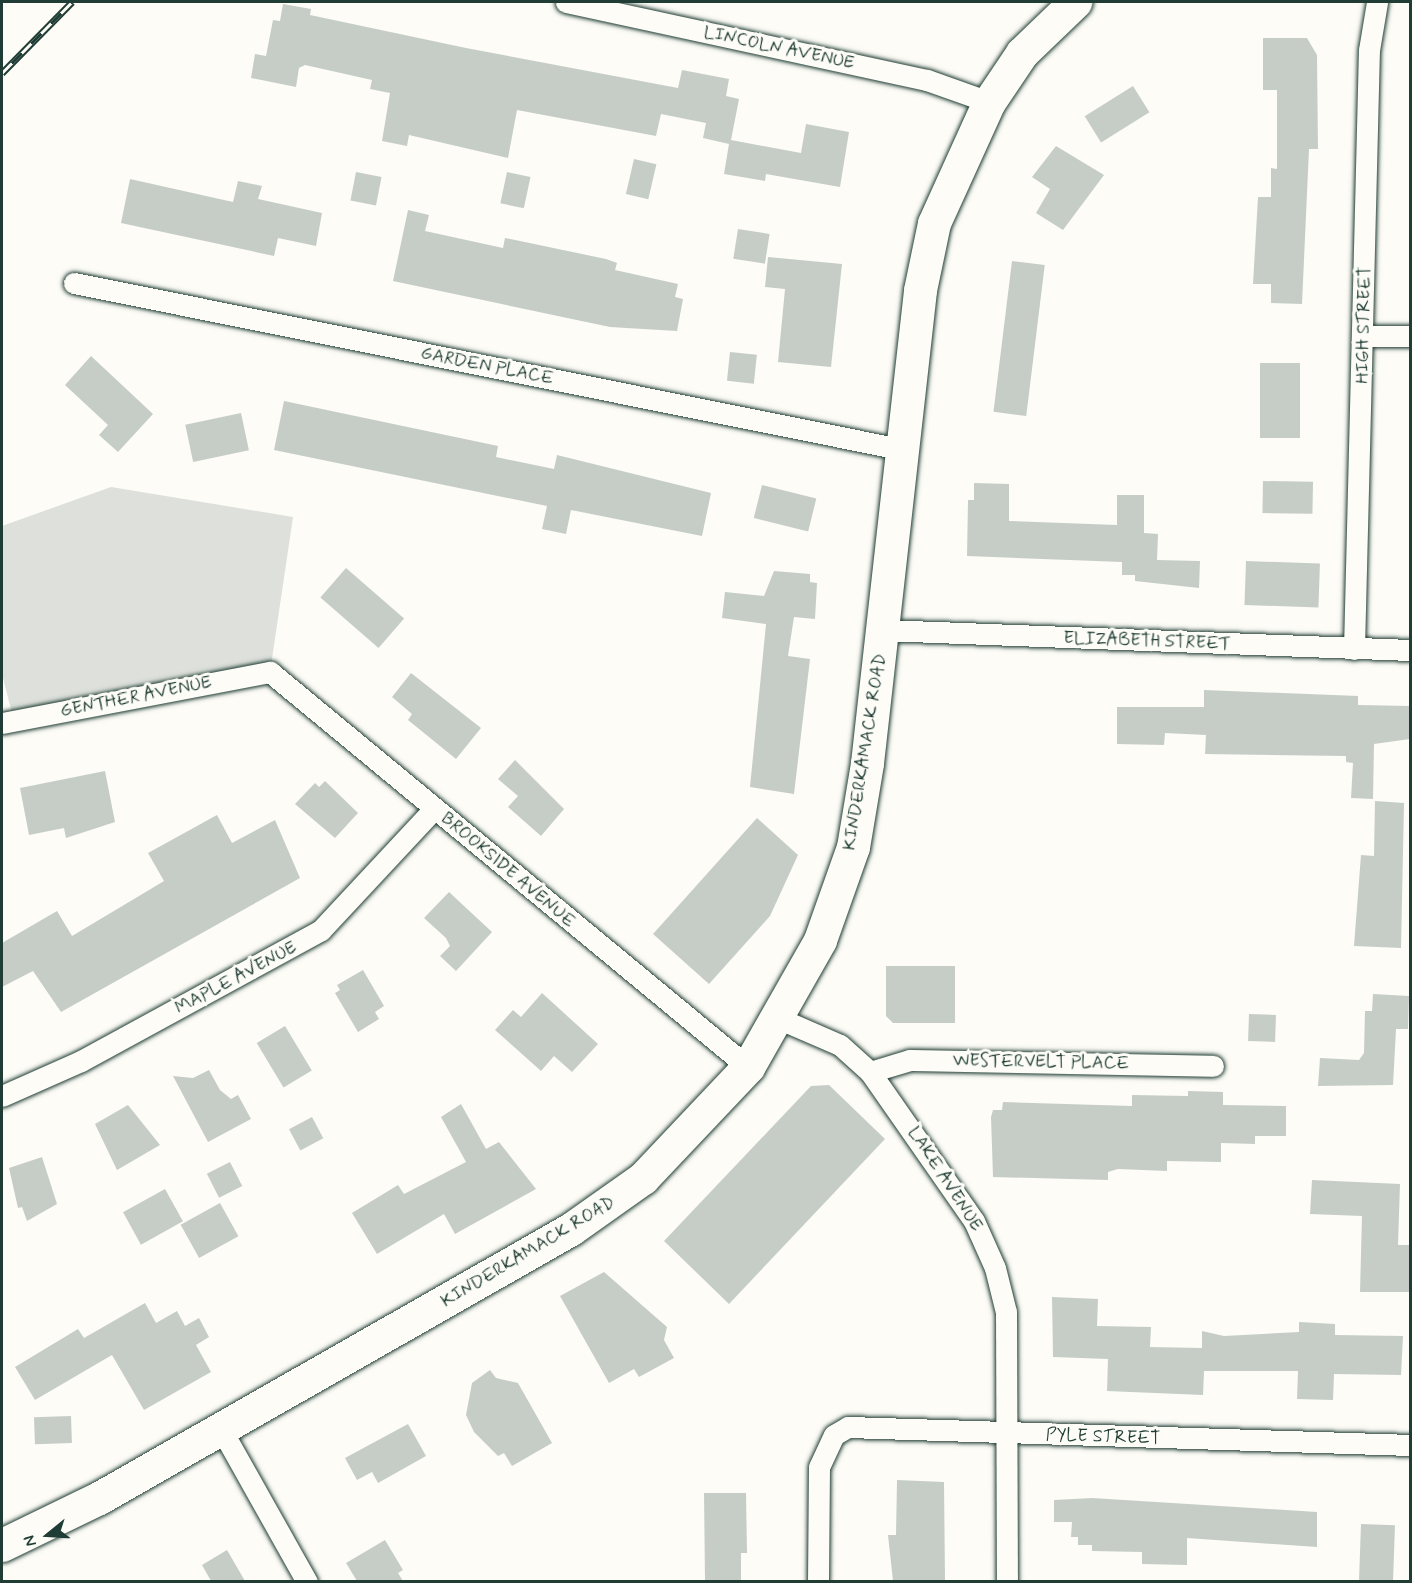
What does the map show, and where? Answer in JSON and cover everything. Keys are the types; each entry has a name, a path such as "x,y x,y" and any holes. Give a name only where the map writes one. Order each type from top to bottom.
{"main road":[{"name":"KINDERKAMACK ROAD","path":"2,1545 99,1498 608,1205 689,1135 748,1066 780,1019 825,929 853,848 883,630 900,449 934,224 989,102 1022,53 1075,2"}],"street":[{"name":"LINCOLN AVENUE","path":"566,2 927,80 989,102"},
{"name":"HIGH STREET","path":"1354,649 1364,336 1369,50 1377,2"},
{"name":"GARDEN PLACE","path":"74,283 900,449"},
{"path":"1364,336 1410,336"},
{"name":"ELIZABETH STREET","path":"883,630 1410,650"},
{"name":"GENTHER AVENUE","path":"2,723 270,672"},
{"name":"BROOKSIDE AVENUE","path":"270,672 748,1066"},
{"name":"MAPLE AVENUE","path":"2,1096 81,1061 321,930 434,809"},
{"name":"LAKE AVENUE","path":"780,1019 840,1045 870,1072 974,1221 995,1268 1006,1312 1009,1434 1007,1581"},
{"name":"WESTERVELT PLACE","path":"870,1072 910,1060 1213,1066"},
{"path":"220,1427 307,1581"},
{"name":"PYLE STREET","path":"818,1581 819,1467 834,1435 848,1427 1009,1434 1410,1445"}],"shaded area":[{"path":"111,487 293,517 270,672 14,721 2,674 2,526"}],"building":[{"path":"283,4 311,9 310,15 466,48 678,88 682,70 729,79 726,96 739,99 731,140 801,153 806,124 849,132 840,187 766,174 765,181 724,174 729,144 703,138 706,123 661,114 656,136 517,110 508,158 409,135 407,146 382,141 390,93 370,89 372,80 305,65 299,68 296,87 251,78 255,54 266,56 273,20 280,21"},
{"path":"1263,38 1307,38 1317,55 1318,149 1309,149 1302,304 1271,303 1271,284 1253,284 1258,197 1271,197 1271,168 1277,169 1277,90 1263,90"},
{"path":"1133,86 1149,112 1101,142 1085,116"},
{"path":"1056,146 1104,175 1063,230 1036,213 1050,189 1032,177"},
{"path":"634,159 656,164 648,199 626,194"},
{"path":"356,172 382,177 376,205 350,200"},
{"path":"507,172 530,177 524,208 500,203"},
{"path":"130,179 233,202 238,181 262,186 258,199 322,213 316,246 278,238 274,256 121,223"},
{"path":"408,210 429,215 425,231 503,248 505,238 606,259 617,263 615,270 678,284 675,297 683,299 677,331 610,327 393,281"},
{"path":"738,229 770,234 765,264 733,259"},
{"path":"768,257 842,264 831,367 778,362 785,289 765,287"},
{"path":"1012,261 1045,265 1026,416 993,412"},
{"path":"730,352 757,355 754,384 727,381"},
{"path":"91,356 153,414 118,452 99,435 108,425 65,385"},
{"path":"1260,363 1300,363 1300,438 1260,438"},
{"path":"284,401 498,446 496,457 554,469 557,455 711,493 702,536 571,510 566,534 542,529 547,506 274,450"},
{"path":"241,413 249,450 193,462 185,425"},
{"path":"1263,481 1313,482 1312,514 1262,513"},
{"path":"974,483 1009,484 1009,521 1117,525 1117,495 1144,495 1144,533 1158,534 1157,560 1200,561 1199,588 1135,581 1135,575 1122,575 1122,562 967,556 968,500 974,500"},
{"path":"762,485 816,499 808,532 754,518"},
{"path":"1246,561 1320,564 1318,608 1244,605"},
{"path":"346,568 404,619 379,648 320,597"},
{"path":"774,571 810,574 810,582 817,583 815,619 794,617 788,656 810,659 794,794 750,787 766,624 722,618 725,592 764,596"},
{"path":"411,673 481,728 456,759 408,720 412,714 392,697"},
{"path":"1204,690 1358,696 1358,705 1410,706 1410,739 1374,744 1373,799 1351,798 1353,763 1346,762 1346,756 1205,754 1206,735 1165,733 1164,745 1117,744 1117,707 1204,707"},
{"path":"515,760 564,809 541,836 508,807 518,796 498,779"},
{"path":"105,771 115,822 66,838 64,828 29,835 20,788"},
{"path":"325,781 358,813 335,838 295,804 315,783 319,787"},
{"path":"1375,801 1404,803 1401,948 1354,946 1361,855 1374,856"},
{"path":"217,815 232,843 275,820 300,878 61,1012 33,971 2,987 2,943 57,911 72,936 164,881 148,853"},
{"path":"757,818 798,855 770,916 709,984 653,934"},
{"path":"449,892 492,932 456,971 440,956 450,946 446,938 424,918"},
{"path":"886,966 955,966 955,1023 893,1023 886,1016"},
{"path":"363,970 384,1006 375,1012 379,1019 358,1032 335,993 340,990 337,985"},
{"path":"542,993 598,1044 572,1072 554,1056 541,1071 495,1030 513,1010 521,1017"},
{"path":"1373,994 1409,996 1408,1029 1396,1029 1393,1085 1318,1086 1320,1058 1359,1060 1364,1053 1365,1011 1372,1011"},
{"path":"1249,1014 1276,1015 1275,1042 1248,1041"},
{"path":"285,1026 312,1071 283,1088 257,1043"},
{"path":"209,1070 220,1090 231,1099 238,1095 251,1119 208,1142 173,1076 193,1078"},
{"path":"829,1085 885,1139 729,1304 664,1241 811,1086"},
{"path":"1188,1091 1223,1092 1223,1105 1286,1106 1286,1136 1255,1136 1255,1144 1221,1143 1221,1162 1167,1161 1167,1171 1118,1169 1108,1172 1108,1180 993,1177 991,1117 993,1110 1002,1110 1003,1102 1132,1106 1132,1095 1188,1096"},
{"path":"461,1104 486,1149 499,1142 536,1189 455,1234 444,1214 377,1254 352,1213 398,1185 404,1194 466,1162 441,1117"},
{"path":"128,1105 160,1145 117,1170 95,1124"},
{"path":"312,1117 323,1138 300,1150 289,1129"},
{"path":"42,1157 57,1204 27,1221 22,1207 18,1208 9,1168"},
{"path":"230,1162 242,1186 219,1198 207,1174"},
{"path":"1312,1180 1400,1184 1398,1245 1410,1245 1410,1292 1360,1292 1362,1216 1310,1214"},
{"path":"165,1189 183,1221 141,1245 123,1212"},
{"path":"220,1203 238,1236 199,1258 181,1225"},
{"path":"604,1272 667,1327 664,1340 674,1358 639,1377 634,1369 609,1383 560,1296"},
{"path":"1052,1297 1098,1299 1097,1326 1151,1327 1150,1347 1202,1348 1202,1331 1224,1336 1299,1332 1299,1322 1335,1324 1335,1335 1403,1336 1401,1375 1334,1374 1333,1400 1297,1399 1298,1371 1204,1371 1203,1395 1107,1391 1108,1359 1053,1357"},
{"path":"145,1303 156,1323 177,1311 185,1326 199,1318 209,1337 196,1345 211,1372 144,1410 112,1355 35,1400 15,1367 78,1329 84,1338"},
{"path":"490,1370 496,1378 518,1383 552,1443 512,1466 504,1453 498,1456 474,1432 466,1415 472,1383"},
{"path":"71,1416 72,1443 35,1444 34,1417"},
{"path":"408,1424 426,1456 378,1483 372,1472 357,1480 345,1458"},
{"path":"897,1480 944,1482 945,1581 893,1581 888,1535 896,1535"},
{"path":"704,1493 746,1493 747,1553 741,1553 741,1581 705,1581"},
{"path":"1092,1498 1317,1512 1317,1547 1187,1538 1187,1565 1142,1564 1142,1552 1092,1551 1092,1545 1078,1545 1078,1537 1071,1537 1072,1522 1054,1522 1054,1500"},
{"path":"1361,1524 1395,1525 1393,1582 1359,1581"},
{"path":"385,1540 403,1570 398,1573 403,1581 357,1581 346,1563"},
{"path":"227,1550 245,1581 211,1581 202,1565"}],"railway":[{"path":"2,73 72,2"}]}
